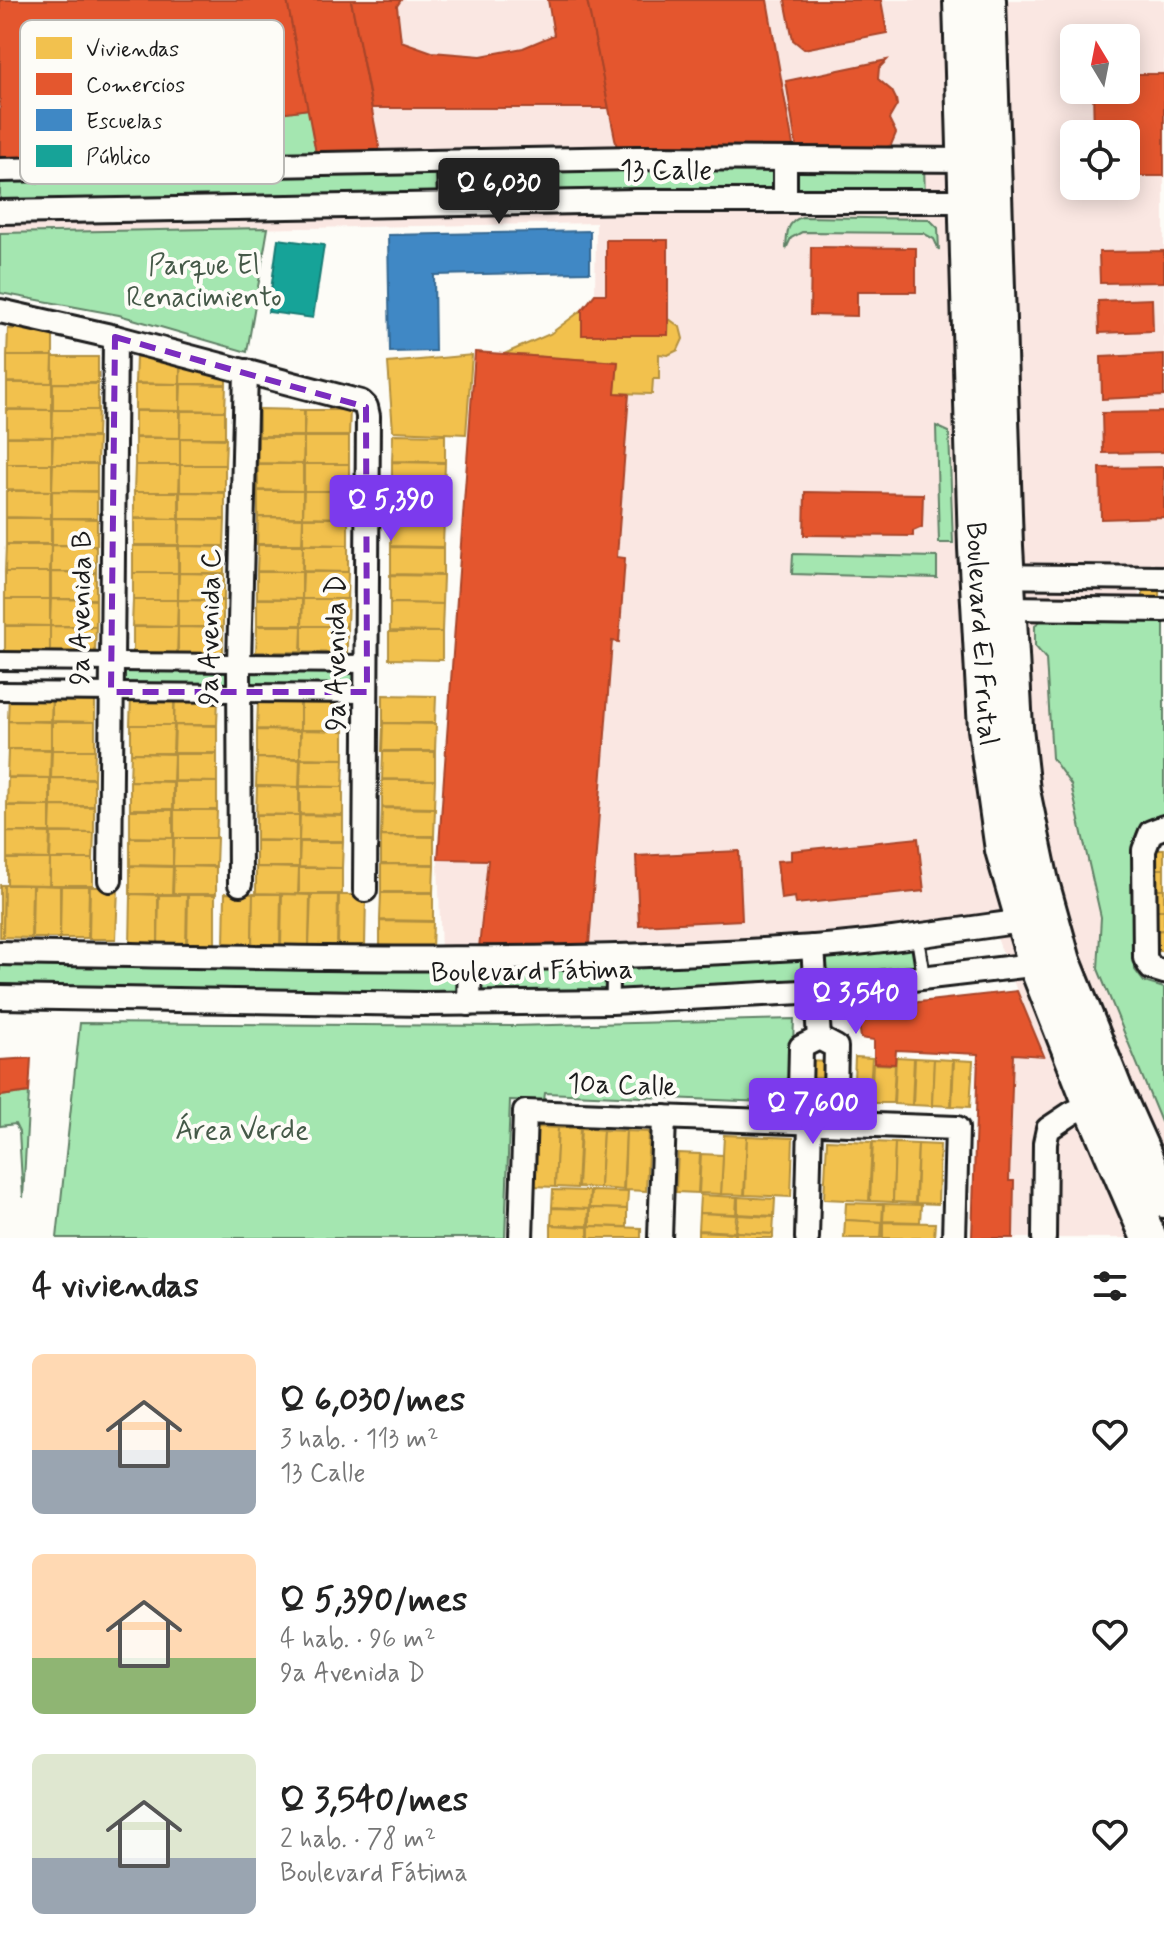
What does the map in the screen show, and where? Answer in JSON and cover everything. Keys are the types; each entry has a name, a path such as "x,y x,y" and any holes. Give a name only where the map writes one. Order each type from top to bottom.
{"main road":[{"name":"Boulevard El Frutal","path":"961,0 980,160"},
{"name":"Boulevard El Frutal","path":"988,0 980,160 994,592 1015,728 1036,919 1050,963 1104,1098 1149,1238"},
{"name":"Boulevard El Frutal","path":"1104,1098 1164,1200"}],"street":[{"path":"785,159 785,201"},
{"name":"13 Calle","path":"284,165 980,160"},
{"path":"449,162 450,204"},
{"name":"13 Calle","path":"0,170 20,170"},
{"name":"13 Calle","path":"0,212 450,204 981,201"},
{"path":"0,311 246,371"},
{"name":"9a Avenida B","path":"110,880 115,337"},
{"name":"9a Avenida D","path":"246,371 361,402 366,407 368,665 365,890"},
{"name":"9a Avenida C","path":"240,884 239,664 246,371"},
{"path":"1117,577 1118,610"},
{"path":"994,592 1117,577 1164,578"},
{"path":"994,592 1118,610 1164,610"},
{"path":"0,661 368,665"},
{"path":"0,691 367,693"},
{"path":"1157,969 1145,958 1145,846 1151,832 1164,827"},
{"name":"Boulevard Fátima","path":"0,953 470,959 613,957 813,947 1036,919"},
{"path":"813,947 819,1038"},
{"path":"469,1004 470,959"},
{"name":"Boulevard Fátima","path":"0,997 469,1004 612,1002 816,991 1050,963"},
{"path":"807,1238 810,1123 800,1092 801,1047 819,1038"},
{"path":"810,1123 835,1093 836,1047 819,1038"},
{"path":"1044,1238 1046,1133 1050,1126 1104,1098"},
{"name":"10a Calle","path":"521,1238 525,1112 957,1128 954,1238"},
{"path":"660,1238 664,1117"}],"lane":[{"path":"917,934 924,979"},
{"path":"612,1002 613,957"}],"highlighted area":[{"path":"115,337 366,407 367,692 111,692"}],"shaded area":[{"path":"0,0 1164,0 1164,570 1138,571 1141,620 1035,646 1046,659 1052,757 1071,784 1101,917 1098,969 1164,1044 1164,1238 971,1238 978,1054 897,1050 895,1064 874,1063 874,1040 861,1038 857,1009 1017,991 988,914 974,922 686,949 441,952 438,859 475,352 504,354 550,334 582,310 595,294 596,223 0,233"}],"green space":[{"path":"309,109 316,153 284,154 284,112"},
{"path":"779,160 780,200 461,203 460,163"},
{"path":"449,162 450,204 0,212 0,170 20,170 20,184 284,184 284,165"},
{"path":"796,162 924,163 925,199 796,198"},
{"path":"802,217 929,219 938,228 939,250 934,239 923,233 802,232 791,238 786,249 790,225"},
{"name":"Parque El Renacimiento","path":"268,228 247,352 119,315 0,293 0,233"},
{"path":"936,426 949,432 953,543 939,543"},
{"path":"793,554 937,557 937,578 792,574"},
{"path":"1042,620 1164,621 1164,814 1142,824 1133,845 1135,970 1144,982 1164,988 1164,1122 1161,1122 1098,969 1101,917 1071,785 1052,758 1046,659 1035,646 1035,625"},
{"path":"111,664 368,664 367,694 111,692"},
{"path":"917,934 924,979 816,991 0,997 0,953 369,958"},
{"name":"Área Verde","path":"794,1019 791,1096 777,1109 769,1109 766,1102 545,1093 544,1101 510,1100 505,1238 57,1238 80,1023 512,1026"},
{"path":"29,1092 23,1198 19,1132 15,1124 0,1126 0,1096"}],"building: Viviendas":[{"path":"582,310 582,335 668,335 669,319 680,327 683,339 678,350 668,355 659,354 659,379 653,379 652,394 615,393 618,362 504,354 550,334"},
{"path":"8,329 53,329 53,356 7,356"},
{"path":"472,355 466,434 393,431 388,363"},
{"path":"7,356 53,356 52,383 7,382"},
{"path":"53,357 98,357 98,383 53,383"},
{"path":"136,357 180,357 180,384 135,383"},
{"path":"181,357 226,368 226,384 180,384"},
{"path":"7,383 52,383 52,410 7,409"},
{"path":"53,383 98,384 98,410 53,410"},
{"path":"135,384 180,384 180,411 135,410"},
{"path":"181,384 226,385 225,411 180,410"},
{"path":"259,409 304,410 304,436 259,436"},
{"path":"7,410 52,410 52,437 7,436"},
{"path":"53,410 98,410 97,437 52,437"},
{"path":"305,410 350,410 349,436 304,436"},
{"path":"135,411 180,411 180,438 135,437"},
{"path":"181,411 225,411 225,438 180,438"},
{"path":"393,434 445,435 445,462 392,461"},
{"path":"7,437 52,437 52,464 7,464"},
{"path":"53,437 98,438 97,464 52,464"},
{"path":"258,437 304,437 303,464 258,463"},
{"path":"304,437 349,437 349,464 304,464"},
{"path":"135,438 180,438 180,465 135,465"},
{"path":"180,438 226,439 225,465 180,465"},
{"path":"392,462 445,463 444,491 392,490"},
{"path":"7,464 52,464 52,491 7,490"},
{"path":"53,464 97,464 97,491 52,491"},
{"path":"258,464 303,464 303,491 258,490"},
{"path":"304,464 349,464 349,491 304,491"},
{"path":"135,465 180,465 179,492 134,492"},
{"path":"180,465 225,465 225,492 180,492"},
{"path":"6,491 51,491 51,518 6,517"},
{"path":"52,491 97,492 97,518 52,518"},
{"path":"258,491 303,491 303,517 258,517"},
{"path":"304,491 349,491 348,518 303,517"},
{"path":"392,491 444,491 444,519 391,518"},
{"path":"134,492 179,492 179,519 134,518"},
{"path":"180,492 225,493 225,519 180,519"},
{"path":"258,517 303,518 302,544 257,544"},
{"path":"6,518 51,518 51,544 6,544"},
{"path":"52,518 97,519 97,545 52,545"},
{"path":"303,518 348,518 348,545 303,544"},
{"path":"134,519 179,519 179,545 134,545"},
{"path":"180,519 225,520 224,546 179,546"},
{"path":"391,519 444,519 443,547 391,546"},
{"path":"6,545 51,545 50,572 5,572"},
{"path":"51,545 96,546 96,572 51,572"},
{"path":"258,545 303,545 302,572 257,571"},
{"path":"303,545 348,545 348,572 303,571"},
{"path":"133,546 178,546 178,573 133,573"},
{"path":"179,546 224,547 224,573 179,573"},
{"path":"391,547 443,548 443,575 391,574"},
{"path":"5,572 50,572 50,599 5,599"},
{"path":"51,572 96,573 96,599 51,599"},
{"path":"257,572 302,572 302,599 257,598"},
{"path":"303,572 348,572 347,599 302,599"},
{"path":"133,573 178,573 178,600 133,600"},
{"path":"179,573 224,574 224,600 178,600"},
{"path":"390,575 443,576 442,604 390,603"},
{"path":"1143,583 1159,584 1159,604 1143,604"},
{"path":"5,599 50,599 50,626 5,625"},
{"path":"51,599 96,600 96,626 50,626"},
{"path":"257,599 302,599 302,625 257,625"},
{"path":"303,599 348,599 347,626 302,626"},
{"path":"133,600 178,600 177,627 132,626"},
{"path":"178,600 223,601 223,627 178,627"},
{"path":"390,603 443,604 442,632 390,631"},
{"path":"5,626 50,626 50,653 5,652"},
{"path":"50,626 96,627 95,653 50,653"},
{"path":"257,626 302,626 301,652 256,652"},
{"path":"302,626 347,626 347,653 302,652"},
{"path":"133,627 178,627 177,654 133,653"},
{"path":"178,627 223,628 223,654 178,654"},
{"path":"389,632 442,632 442,660 389,659"},
{"path":"9,693 52,694 51,721 8,721"},
{"path":"52,694 95,694 95,722 52,721"},
{"path":"383,695 436,696 435,723 383,723"},
{"path":"131,697 174,697 174,725 130,725"},
{"path":"175,697 218,698 217,725 174,725"},
{"path":"258,702 300,702 300,730 257,729"},
{"path":"301,702 344,703 344,730 301,730"},
{"path":"8,721 51,722 51,749 8,749"},
{"path":"52,722 95,722 95,750 52,750"},
{"path":"383,723 436,724 435,751 382,751"},
{"path":"131,725 174,725 173,753 131,753"},
{"path":"175,725 217,726 217,753 174,753"},
{"path":"257,730 300,731 300,758 257,758"},
{"path":"301,730 344,731 344,759 300,758"},
{"path":"8,749 51,750 50,778 7,777"},
{"path":"52,750 95,750 94,778 51,778"},
{"path":"383,752 435,752 435,780 382,779"},
{"path":"131,753 174,754 173,781 130,781"},
{"path":"174,754 217,754 217,782 174,781"},
{"path":"257,758 300,759 299,787 256,786"},
{"path":"301,759 344,759 343,787 300,786"},
{"path":"8,778 50,778 50,806 7,805"},
{"path":"51,778 94,779 94,806 51,806"},
{"path":"382,780 435,780 434,808 382,807"},
{"path":"130,781 173,782 173,809 130,809"},
{"path":"174,782 217,782 217,810 174,810"},
{"path":"257,786 299,787 299,815 256,814"},
{"path":"300,787 343,787 343,815 300,814"},
{"path":"7,806 50,806 50,832 7,832"},
{"path":"51,806 94,807 94,833 50,832"},
{"path":"382,808 435,809 434,836 381,836"},
{"path":"130,810 173,810 173,838 130,837"},
{"path":"174,810 217,810 216,838 174,838"},
{"path":"256,815 299,815 299,841 256,840"},
{"path":"300,815 343,816 343,841 299,841"},
{"path":"7,832 50,833 49,859 7,858"},
{"path":"51,833 94,833 93,859 50,859"},
{"path":"381,836 434,837 434,864 381,864"},
{"path":"130,838 173,838 173,866 130,865"},
{"path":"174,838 217,838 216,866 173,866"},
{"path":"256,841 299,841 299,867 256,867"},
{"path":"300,842 343,842 342,868 299,867"},
{"path":"1153,849 1164,849 1164,869 1154,869"},
{"path":"7,859 50,859 49,885 7,884"},
{"path":"50,859 93,859 93,885 50,885"},
{"path":"381,864 434,865 433,892 381,892"},
{"path":"130,866 173,867 172,894 130,894"},
{"path":"174,866 216,867 216,894 173,894"},
{"path":"256,867 299,868 298,894 256,893"},
{"path":"299,868 342,868 342,894 299,894"},
{"path":"1153,869 1164,869 1164,889 1154,889"},
{"path":"0,885 4,885 3,937 0,937"},
{"path":"4,885 32,885 31,938 3,937"},
{"path":"33,885 60,886 60,938 32,938"},
{"path":"61,886 89,886 88,938 60,938"},
{"path":"90,887 118,887 116,939 89,939"},
{"path":"1154,889 1164,889 1164,910 1154,910"},
{"path":"225,893 253,894 252,946 224,946"},
{"path":"381,893 433,893 433,921 380,920"},
{"path":"131,894 158,895 158,947 130,947"},
{"path":"253,894 281,894 280,946 252,946"},
{"path":"282,894 310,895 309,947 281,946"},
{"path":"159,895 187,895 186,947 158,947"},
{"path":"188,895 215,895 215,947 187,947"},
{"path":"311,895 338,895 337,947 309,947"},
{"path":"339,895 366,895 365,948 338,947"},
{"path":"1154,910 1164,910 1164,930 1155,931"},
{"path":"380,921 433,922 432,949 380,948"},
{"path":"1164,930 1164,951 1155,951 1155,931"},
{"path":"855,1057 872,1058 869,1103 853,1102"},
{"path":"896,1057 914,1058 912,1105 894,1104"},
{"path":"915,1058 934,1059 932,1106 913,1105"},
{"path":"934,1059 953,1060 951,1106 932,1105"},
{"path":"954,1060 973,1061 970,1107 952,1106"},
{"path":"806,1061 830,1062 830,1078 806,1078"},
{"path":"873,1064 895,1065 893,1103 871,1103"},
{"path":"536,1127 558,1128 555,1187 533,1186"},
{"path":"558,1128 580,1128 577,1188 555,1187"},
{"path":"581,1128 603,1130 600,1188 578,1187"},
{"path":"603,1130 626,1131 623,1190 600,1188"},
{"path":"626,1131 649,1132 646,1191 624,1190"},
{"path":"724,1135 747,1136 744,1195 721,1194"},
{"path":"747,1136 793,1138 791,1197 745,1195"},
{"path":"827,1140 872,1142 869,1201 824,1199"},
{"path":"873,1142 895,1143 893,1202 870,1201"},
{"path":"895,1143 918,1144 915,1203 893,1202"},
{"path":"918,1144 940,1145 938,1204 916,1203"},
{"path":"678,1153 700,1154 698,1193 676,1192"},
{"path":"701,1154 723,1155 721,1194 699,1193"},
{"path":"553,1190 590,1191 589,1209 552,1207"},
{"path":"591,1191 628,1192 627,1209 590,1208"},
{"path":"700,1195 737,1197 736,1214 699,1213"},
{"path":"738,1197 775,1199 774,1216 738,1214"},
{"path":"846,1203 883,1204 882,1222 845,1220"},
{"path":"884,1204 921,1205 920,1222 883,1221"},
{"path":"552,1208 589,1209 588,1226 551,1225"},
{"path":"590,1208 627,1209 627,1227 590,1226"},
{"path":"699,1213 736,1215 735,1232 698,1230"},
{"path":"738,1215 774,1217 773,1234 736,1232"},
{"path":"845,1220 882,1222 881,1238 844,1238"},
{"path":"883,1222 935,1223 934,1238 883,1238"},
{"path":"551,1225 588,1227 588,1238 551,1238"},
{"path":"589,1226 641,1228 641,1238 589,1238"},
{"path":"698,1231 735,1233 735,1238 698,1238"},
{"path":"736,1232 773,1234 773,1238 736,1238"}],"building: Comercios":[{"path":"0,0 287,0 309,109 284,112 284,20 20,20 20,159 0,160"},
{"path":"287,0 351,0 380,152 316,153"},
{"path":"351,0 401,0 397,6 401,41 432,52 481,56 523,48 554,35 548,0 587,0 609,108 372,108"},
{"path":"587,0 767,0 794,151 617,148"},
{"path":"785,0 881,0 887,33 804,49 793,40"},
{"path":"887,60 879,68 878,79 896,99 897,105 889,119 896,133 891,145 883,149 797,151 786,81"},
{"path":"1140,74 1164,74 1164,176 1140,176 1140,120 1094,120 1093,104 1140,104"},
{"path":"606,240 668,240 668,335 582,335 582,310 595,294 606,294"},
{"path":"811,247 916,248 916,292 857,292 857,316 810,315"},
{"path":"1164,251 1164,282 1100,283 1099,252"},
{"path":"1152,299 1153,331 1099,333 1098,301"},
{"path":"475,352 618,362 615,393 629,394 617,557 625,558 619,642 612,641 589,945 479,948 488,860 438,859"},
{"path":"1164,354 1164,396 1102,399 1101,357"},
{"path":"1163,412 1164,452 1103,453 1102,413"},
{"path":"1164,467 1164,517 1101,519 1100,468"},
{"path":"805,492 923,494 922,527 913,531 913,536 804,535"},
{"path":"918,838 924,891 796,904 795,897 781,899 777,861 791,860 791,851"},
{"path":"739,851 742,920 639,925 636,856"},
{"path":"1017,991 1044,1056 1013,1054 1009,1181 1014,1181 1013,1238 972,1238 978,1054 896,1050 895,1064 874,1063 874,1040 861,1038 857,1009"},
{"path":"31,1058 29,1092 0,1096 0,1060"}],"building: Escuelas":[{"path":"590,231 590,272 434,275 435,351 390,352 388,235"}],"building: Público":[{"path":"278,239 324,245 313,318 268,312"}]}
